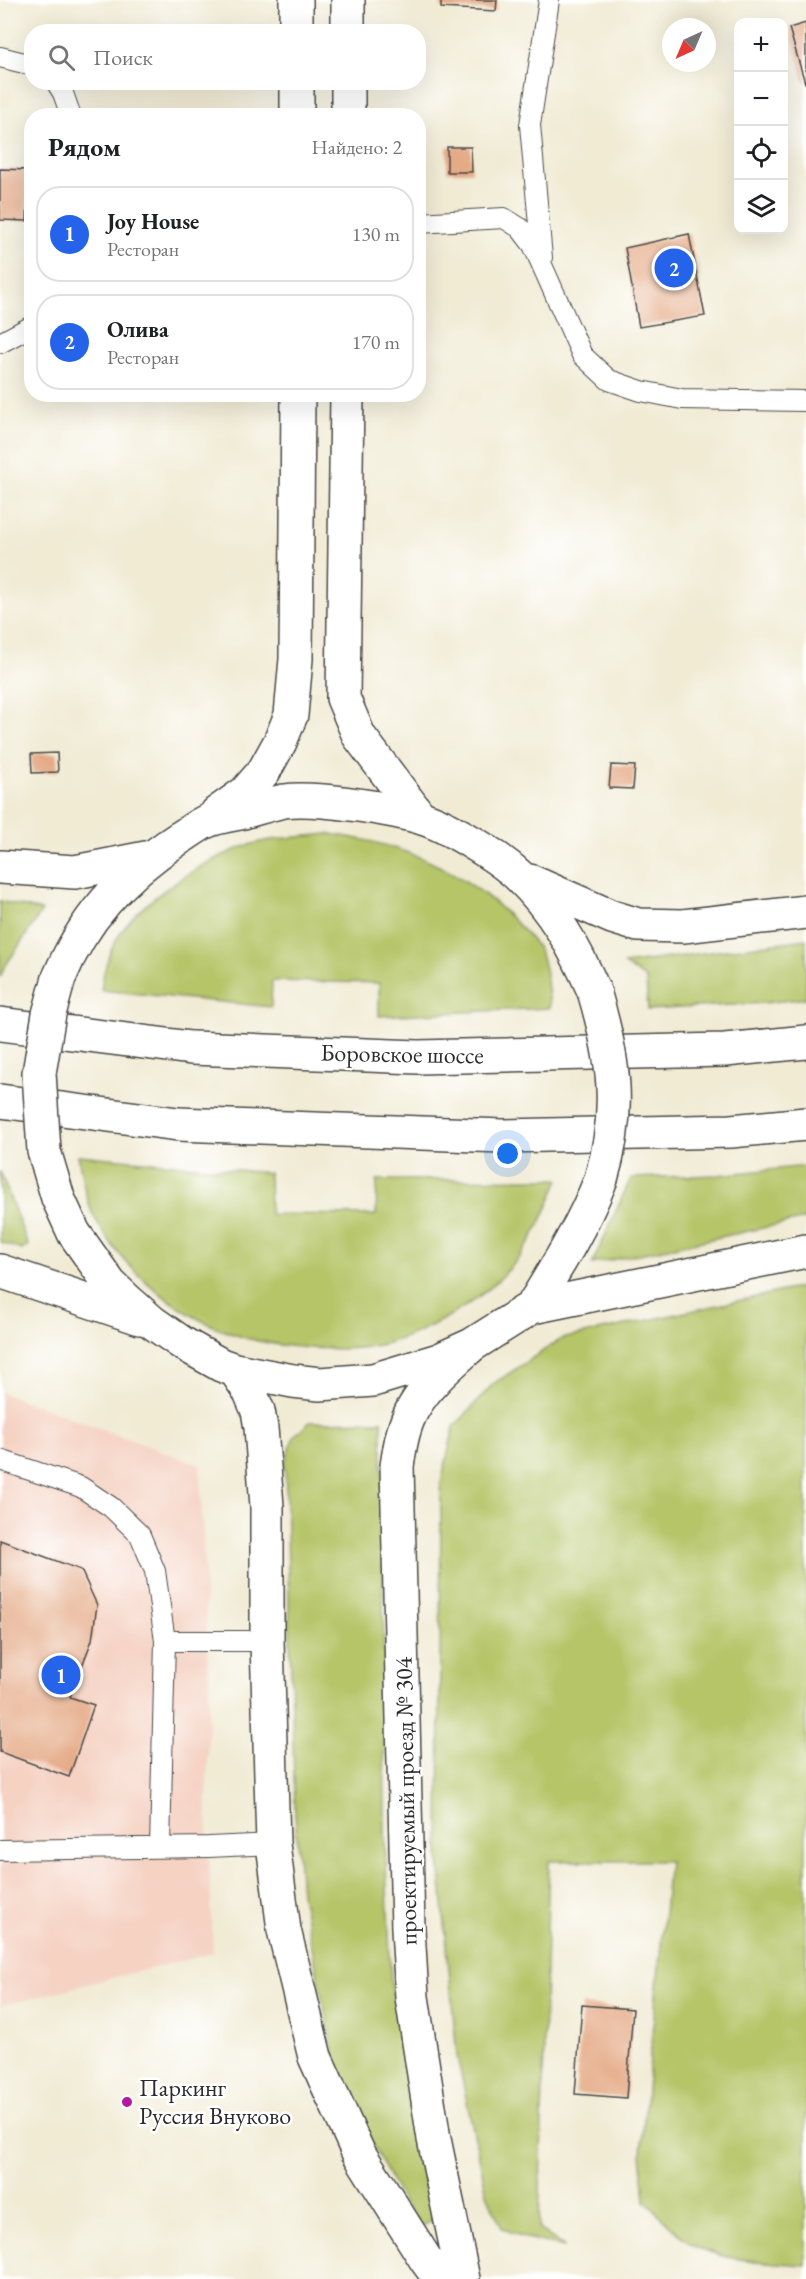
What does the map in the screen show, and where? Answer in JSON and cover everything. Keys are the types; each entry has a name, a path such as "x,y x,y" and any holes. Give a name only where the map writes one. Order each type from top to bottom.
{"main road":[{"path":"296,0 296,24"},
{"path":"348,0 348,24"},
{"path":"297,90 297,108"},
{"path":"348,90 348,108"},
{"path":"298,402 297,659 291,715 280,742 264,771 245,793 151,857 110,895 78,938 59,978 49,1014 39,1073 44,1152 58,1198 74,1233 110,1284 153,1322 197,1351 235,1370 293,1381 342,1384 374,1380 439,1360 472,1345 532,1307 806,1251"},
{"path":"347,402 343,698 359,736 420,817"},
{"path":"206,821 285,801 322,801 420,817 462,838 520,876 612,917 638,925 683,926 806,912"},
{"path":"0,867 75,872 151,857"},
{"path":"520,876 557,919 576,951 594,991 609,1046 614,1096 614,1119 601,1179 586,1216 568,1250 532,1307"},
{"name":"Боровское шоссе","path":"0,1024 191,1048 418,1057 725,1050 806,1042"},
{"path":"0,1101 178,1124 503,1136 731,1131 806,1124"},
{"path":"0,1271 153,1322"},
{"name":"проектируемый проезд № 304","path":"463,2279 434,2139 412,1997 408,1929 397,1476 400,1444 414,1407 452,1363 472,1345"},
{"path":"235,1370 250,1392 258,1411 261,1428 267,1506 267,1641 273,1844 284,1930 315,2057 358,2152 440,2279"}],"lane":[{"path":"543,267 530,125 549,0"},
{"path":"0,57 24,63"},
{"path":"61,90 68,108"},
{"path":"426,223 504,218 520,228 533,245 582,355 609,380 640,391 682,399 806,401"},
{"path":"0,343 24,330"},
{"path":"0,1460 81,1486 111,1507 140,1535 155,1571 165,1641 160,1847"},
{"path":"165,1641 267,1641"},
{"path":"0,1850 273,1844"}],"shaded area":[{"path":"0,1392 200,1465 209,1680 207,1805 213,1953 0,2006"}],"green space":[{"path":"328,834 380,844 405,852 453,873 475,887 525,932 539,950 545,971 550,1008 379,1016 379,983 272,981 271,1007 101,990 108,957 123,929 156,897 176,882 220,857 260,842"},
{"path":"0,901 42,911 4,968 0,978"},
{"path":"806,939 806,998 764,1003 648,1010 646,979 624,964"},
{"path":"78,1155 269,1173 270,1214 376,1215 377,1180 559,1179 539,1224 520,1256 498,1281 462,1308 421,1331 379,1345 343,1349 307,1348 252,1340 235,1335 202,1321 149,1285 119,1254 96,1220 87,1196"},
{"path":"806,1166 806,1219 592,1264 631,1178 718,1175"},
{"path":"0,1171 28,1245 22,1250 0,1242"},
{"path":"806,1286 806,2265 739,2259 701,2249 680,2234 645,2201 641,2153 669,1861 549,1861 539,2229 565,2247 522,2237 502,2228 487,2194 457,2056 439,1860 441,1483 454,1427 493,1384 561,1339"},
{"path":"382,1421 385,1841 391,1982 411,2105 437,2214 421,2228 401,2199 362,2124 336,2066 301,1894 295,1814 285,1462 294,1436 310,1422"}],"building":[{"path":"441,0 497,0 496,11 441,8"},
{"path":"806,23 806,83 805,83 789,28"},
{"path":"447,147 471,147 472,172 447,172"},
{"path":"0,169 24,170 24,221 0,220"},
{"path":"689,234 705,316 639,327 625,248"},
{"path":"57,753 58,772 32,773 31,754"},
{"path":"611,765 635,766 633,789 609,788"},
{"path":"0,1540 81,1570 97,1605 92,1640 70,1697 94,1705 69,1777 0,1752"},
{"path":"582,2005 633,2009 626,2098 575,2094"}],"place":[{"name":"Олива","path":"674,268"},
{"name":"Joy House","path":"61,1675"},
{"name":"Паркинг Руссия Внуково","path":"127,2102"}]}
